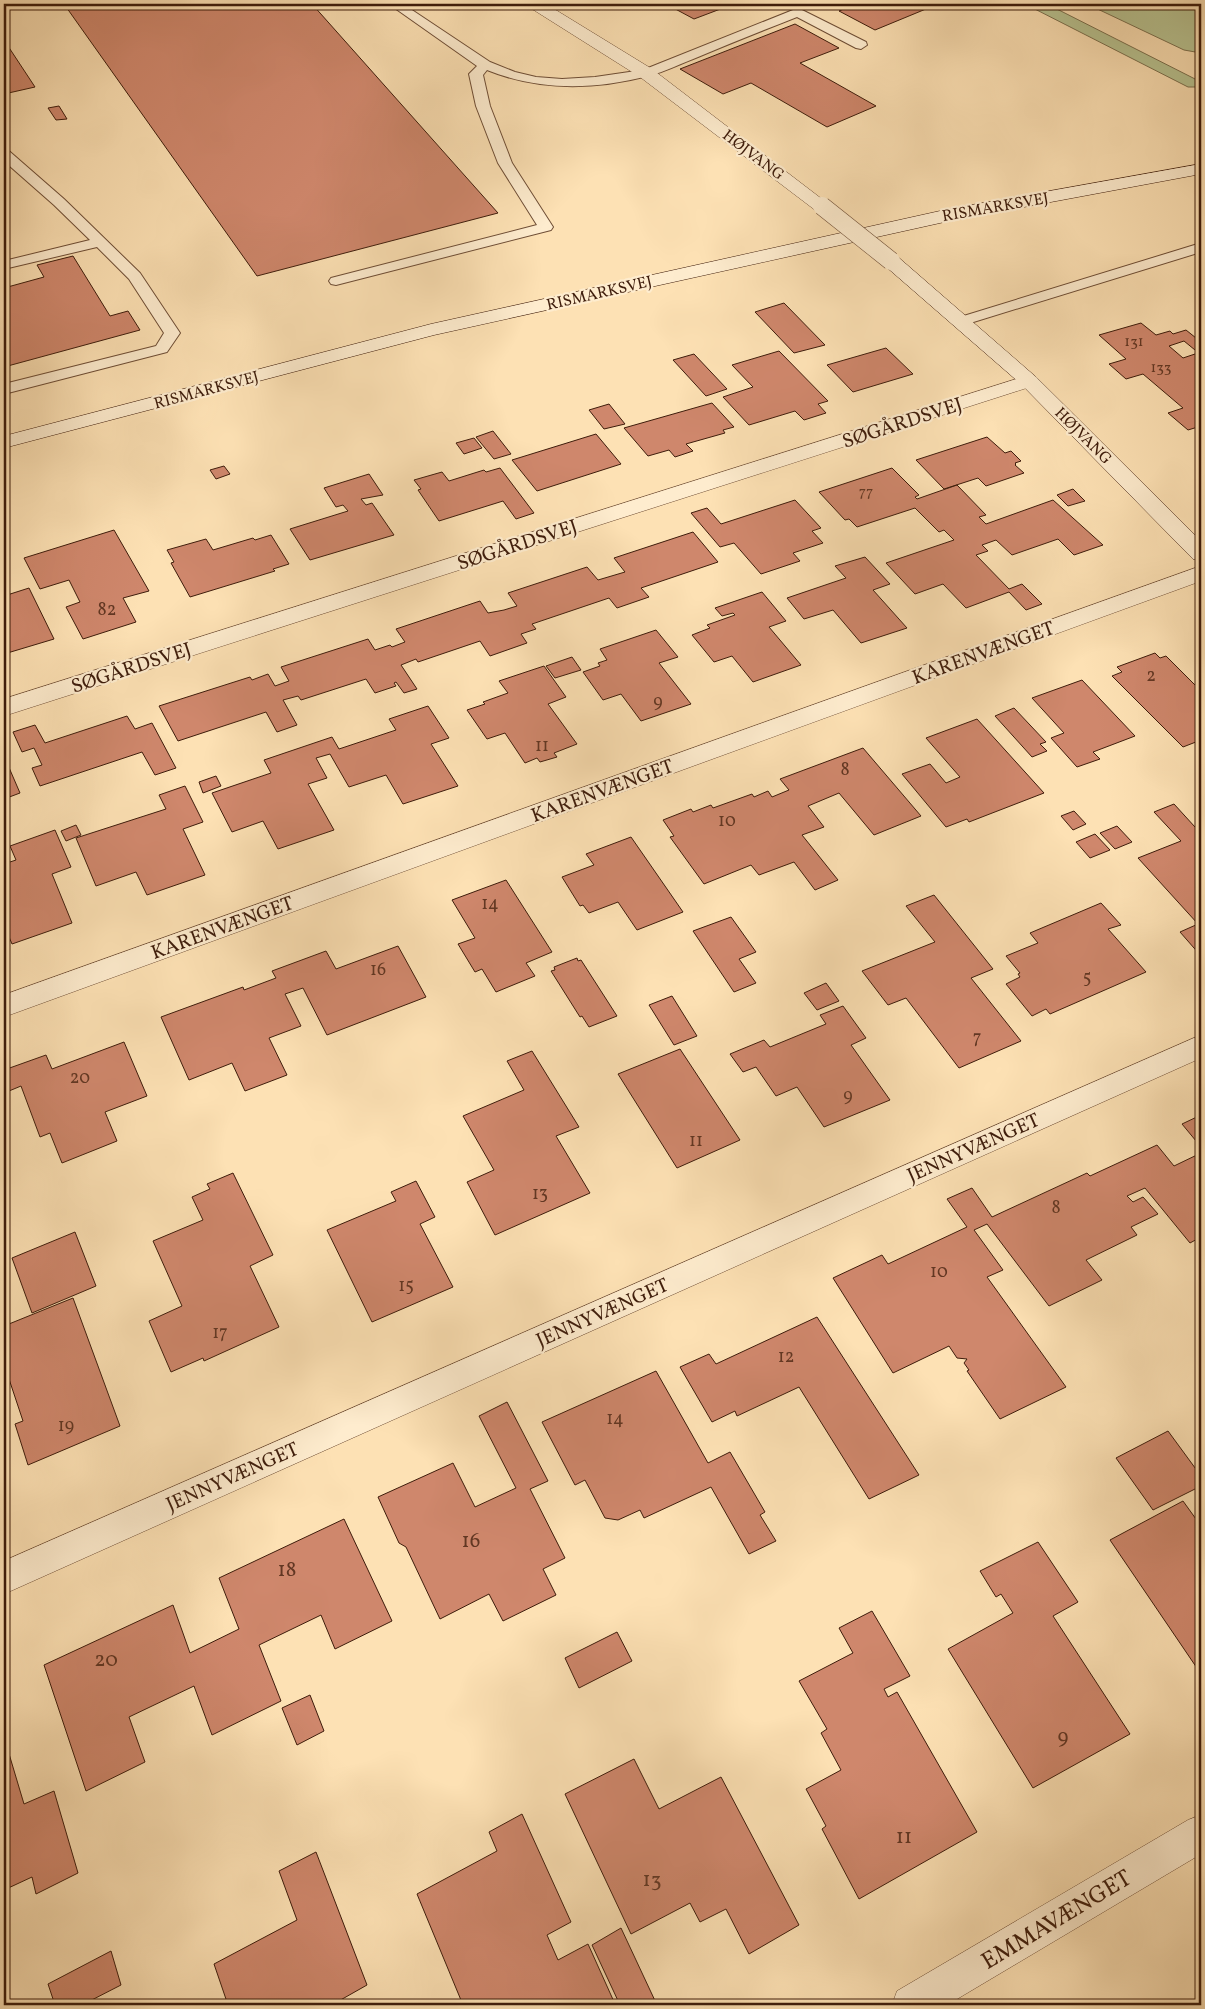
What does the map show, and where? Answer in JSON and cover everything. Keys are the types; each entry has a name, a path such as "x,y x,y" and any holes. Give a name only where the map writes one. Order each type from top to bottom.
{"street":[{"name":"HØJVANG","path":"535,4 646,73 822,206 891,261 1029,381 1201,554"},
{"name":"RISMARKSVEJ","path":"4,442 470,322 949,215 1201,169"},
{"name":"SØGÅRDSVEJ","path":"4,708 1029,381"},
{"name":"KARENVÆNGET","path":"4,1006 1201,573"},
{"name":"JENNYVÆNGET","path":"4,1578 1201,1046"},
{"name":"EMMAVÆNGET","path":"911,2005 1201,1833"}],"lane":[{"path":"396,4 484,65 511,75 536,81 562,83 595,81 646,73 798,12 861,45"},
{"path":"336,281 546,227 504,163 483,106 476,80 476,74 484,65"},
{"path":"4,154 59,202 135,276 172,333 162,349 4,389"},
{"path":"4,265 100,242"},
{"path":"962,321 1201,247"}],"green space":[{"path":"1025,4 1047,4 1201,82 1201,87 1188,87"},
{"path":"1087,4 1201,4 1201,53 1184,50"}],"building":[{"path":"64,4 312,4 498,213 257,276"},
{"path":"666,4 729,4 731,5 694,19"},
{"path":"856,4 938,4 875,30 839,11"},
{"path":"795,24 839,48 800,63 876,106 827,127 751,83 723,94 680,69"},
{"path":"4,40 35,87 4,94"},
{"path":"59,106 67,119 56,120 48,108"},
{"path":"73,256 110,316 128,311 140,330 4,367 4,288 44,277 37,265"},
{"path":"784,303 825,345 794,353 755,312"},
{"path":"1141,323 1156,335 1170,331 1173,334 1186,330 1201,342 1201,348 1195,350 1184,341 1169,346 1183,358 1201,352 1201,368 1197,369 1201,373 1201,426 1188,430 1168,413 1183,408 1143,374 1126,379 1109,364 1126,359 1099,335"},
{"path":"886,348 913,374 853,392 827,365"},
{"path":"779,351 828,401 818,404 826,413 804,420 795,411 749,425 723,397 753,387 732,365"},
{"path":"694,354 727,389 706,396 673,360"},
{"path":"712,403 734,427 723,430 725,433 686,444 693,451 675,457 669,450 648,456 624,428"},
{"path":"609,404 625,424 604,429 589,410"},
{"path":"493,431 511,454 494,459 476,437"},
{"path":"596,434 621,464 537,491 512,460"},
{"path":"987,437 1005,453 1011,451 1021,461 1015,463 1015,465 1024,473 986,486 978,478 944,489 916,460"},
{"path":"474,438 482,448 464,454 456,443"},
{"path":"224,466 230,474 216,479 210,470"},
{"path":"500,468 534,513 516,519 503,501 439,521 418,490 421,489 414,480 442,472 449,481 484,470 486,472"},
{"path":"892,468 919,495 915,497 917,499 957,485 986,515 979,517 986,524 1053,500 1103,545 1074,555 1058,539 1012,555 996,540 982,545 988,551 976,555 1009,589 1022,584 1042,604 1026,610 1009,592 966,608 943,584 915,594 886,563 954,540 944,530 939,532 915,508 857,527 849,519 845,520 819,492"},
{"path":"369,474 383,495 361,499 366,505 372,503 394,535 310,560 290,529 348,511 343,505 336,507 324,488"},
{"path":"1073,489 1085,501 1068,506 1057,495"},
{"path":"795,500 821,528 812,531 823,543 793,553 800,561 761,574 734,543 720,547 691,513 707,508 721,524"},
{"path":"114,530 149,591 123,598 136,622 83,639 66,607 80,602 69,580 40,589 24,558"},
{"path":"693,532 718,562 641,588 649,597 617,608 609,598 532,624 536,629 521,634 527,643 490,656 480,641 418,662 416,659 401,665 417,689 404,693 396,682 394,683 396,686 375,693 366,679 301,700 298,696 283,700 297,725 277,732 266,712 178,741 159,706 250,677 252,680 268,674 275,686 289,681 281,667 368,639 375,650 390,645 392,647 405,642 396,629 480,601 488,613 517,606 508,593 587,567 598,580 625,572 614,558"},
{"path":"271,535 289,564 273,569 275,571 190,597 171,563 174,562 167,550 206,539 213,550 253,538 255,540"},
{"path":"865,557 890,584 873,590 907,628 861,643 833,610 804,619 787,598 846,578 835,566"},
{"path":"29,588 54,639 4,654 4,596"},
{"path":"762,592 786,621 769,627 801,665 753,682 732,656 714,662 692,635 710,628 707,625 735,615 733,613 722,616 715,608"},
{"path":"656,630 678,657 659,663 691,704 641,721 621,694 603,700 583,672 600,666 598,663 607,660 600,649"},
{"path":"1155,653 1160,658 1166,656 1195,685 1201,682 1201,740 1183,747 1112,676 1122,672 1117,667"},
{"path":"572,657 581,670 555,678 546,666"},
{"path":"544,666 566,697 548,704 577,744 554,753 557,757 540,762 537,758 525,763 505,733 487,739 467,710 508,693 499,681"},
{"path":"1082,680 1135,736 1093,752 1100,759 1077,767 1051,738 1064,733 1032,698"},
{"path":"428,706 449,738 431,744 458,786 403,804 386,775 349,787 330,754 316,758 327,778 308,784 334,830 278,849 263,821 232,832 212,793 271,773 264,760 332,737 339,749 396,730 389,719"},
{"path":"1014,708 1046,742 1040,744 1047,751 1032,757 995,716"},
{"path":"127,716 135,729 152,723 176,768 155,775 142,752 40,786 32,768 42,765 34,748 22,752 13,732 35,725 45,743"},
{"path":"977,719 1044,793 969,822 967,819 946,827 902,774 930,764 946,783 960,777 926,738"},
{"path":"863,748 921,816 874,835 839,793 808,806 824,827 802,835 838,880 815,890 794,862 759,875 751,865 704,884 670,837 674,836 663,820 691,809 693,812 711,805 713,808 752,794 754,797 768,791 772,797 789,790 780,779"},
{"path":"4,756 20,793 4,799"},
{"path":"216,776 221,786 203,793 199,782"},
{"path":"185,786 203,822 183,829 205,875 147,895 136,872 96,886 76,838 166,809 159,795"},
{"path":"1174,804 1195,827 1198,826 1201,830 1201,956 1180,932 1198,924 1138,858 1181,841 1154,812"},
{"path":"1074,811 1086,824 1073,830 1061,816"},
{"path":"76,825 81,835 66,841 61,831"},
{"path":"1117,826 1132,842 1115,849 1100,833"},
{"path":"55,830 71,867 52,874 72,923 12,944 4,925 4,864 16,860 10,846"},
{"path":"1095,834 1110,850 1090,858 1076,842"},
{"path":"631,837 683,912 637,930 618,902 589,913 583,905 580,906 562,877 594,865 586,854"},
{"path":"506,880 552,952 526,963 535,976 496,992 482,969 475,972 458,944 475,938 452,900"},
{"path":"934,895 993,969 971,978 1021,1041 959,1068 906,998 888,1005 862,971 935,942 906,906"},
{"path":"1101,903 1121,925 1108,929 1146,972 1050,1014 1046,1009 1032,1016 1006,984 1020,977 1018,974 1020,973 1006,956 1038,943 1030,933"},
{"path":"731,917 756,952 739,959 756,983 734,992 693,931"},
{"path":"398,946 426,997 327,1035 303,988 285,994 301,1026 269,1038 287,1075 245,1091 232,1063 189,1080 161,1017 243,987 244,990 276,978 272,971 326,951 336,969"},
{"path":"577,958 578,961 581,960 617,1016 589,1027 582,1016 580,1017 551,971 555,970 554,967"},
{"path":"826,983 839,1001 817,1010 804,993"},
{"path":"672,996 697,1036 674,1045 649,1005"},
{"path":"843,1006 866,1038 851,1045 890,1100 824,1127 797,1087 776,1096 756,1067 743,1072 730,1054 764,1040 770,1047 826,1024 820,1015"},
{"path":"124,1042 147,1096 105,1112 117,1141 62,1163 50,1133 40,1137 21,1086 9,1091 4,1078 4,1070 46,1055 52,1069"},
{"path":"680,1049 740,1140 677,1168 618,1074"},
{"path":"532,1051 579,1127 556,1136 590,1193 495,1235 467,1182 494,1170 463,1116 524,1090 507,1061"},
{"path":"1201,1115 1201,1147 1182,1124"},
{"path":"1157,1145 1174,1166 1201,1153 1201,1241 1199,1238 1190,1243 1145,1188 1127,1196 1133,1202 1143,1197 1158,1214 1131,1227 1137,1235 1086,1260 1102,1280 1049,1306 987,1224 974,1230 1003,1270 987,1277 1066,1387 1000,1419 967,1371 969,1370 964,1363 967,1359 957,1358 949,1346 893,1373 833,1278 882,1255 888,1264 967,1227 947,1199 972,1188 992,1217 1087,1173 1090,1176"},
{"path":"233,1173 273,1255 250,1266 279,1327 204,1361 203,1358 171,1372 149,1321 182,1306 153,1241 203,1220 192,1197 210,1189 207,1184"},
{"path":"416,1181 435,1217 420,1224 453,1287 372,1322 327,1230 396,1201 391,1192"},
{"path":"75,1232 96,1286 32,1313 12,1258"},
{"path":"73,1298 120,1426 28,1465 15,1424 23,1421 4,1364 4,1326"},
{"path":"817,1317 919,1475 869,1499 799,1387 737,1416 735,1411 712,1422 680,1367 709,1354 716,1364"},
{"path":"656,1371 708,1463 730,1452 765,1512 760,1515 776,1541 749,1554 711,1487 644,1518 640,1510 618,1520 605,1518 585,1480 575,1485 542,1422"},
{"path":"507,1402 548,1481 530,1489 565,1558 543,1569 556,1595 503,1621 489,1594 440,1619 406,1547 399,1543 378,1497 453,1463 475,1507 516,1488 479,1416"},
{"path":"1168,1431 1201,1476 1201,1486 1153,1510 1116,1458"},
{"path":"1183,1501 1201,1526 1201,1674 1110,1540"},
{"path":"344,1519 392,1621 335,1649 321,1615 259,1645 281,1701 212,1735 194,1686 129,1717 145,1762 86,1791 44,1665 173,1605 190,1653 239,1629 219,1578"},
{"path":"1038,1542 1078,1602 1053,1616 1130,1734 1033,1788 948,1649 1013,1613 1001,1594 996,1597 980,1571"},
{"path":"872,1611 910,1676 884,1689 888,1697 897,1692 977,1832 859,1899 822,1829 826,1826 806,1789 841,1770 821,1733 827,1729 799,1681 853,1653 839,1628"},
{"path":"617,1632 632,1661 579,1688 565,1658"},
{"path":"310,1695 324,1731 297,1745 282,1708"},
{"path":"4,1737 24,1804 54,1791 78,1873 36,1894 32,1877 4,1890"},
{"path":"634,1759 659,1809 721,1777 799,1925 749,1954 726,1909 700,1922 690,1903 631,1934 565,1794"},
{"path":"522,1814 571,1922 547,1935 558,1960 588,1944 615,2004 613,2005 463,2005 417,1894 497,1851 489,1832"},
{"path":"316,1852 367,1985 337,2002 338,2005 228,2005 214,1964 297,1920 279,1871"},
{"path":"621,1928 657,2005 620,2005 592,1945"},
{"path":"111,1951 121,1985 82,2005 55,2005 48,1984"}]}
